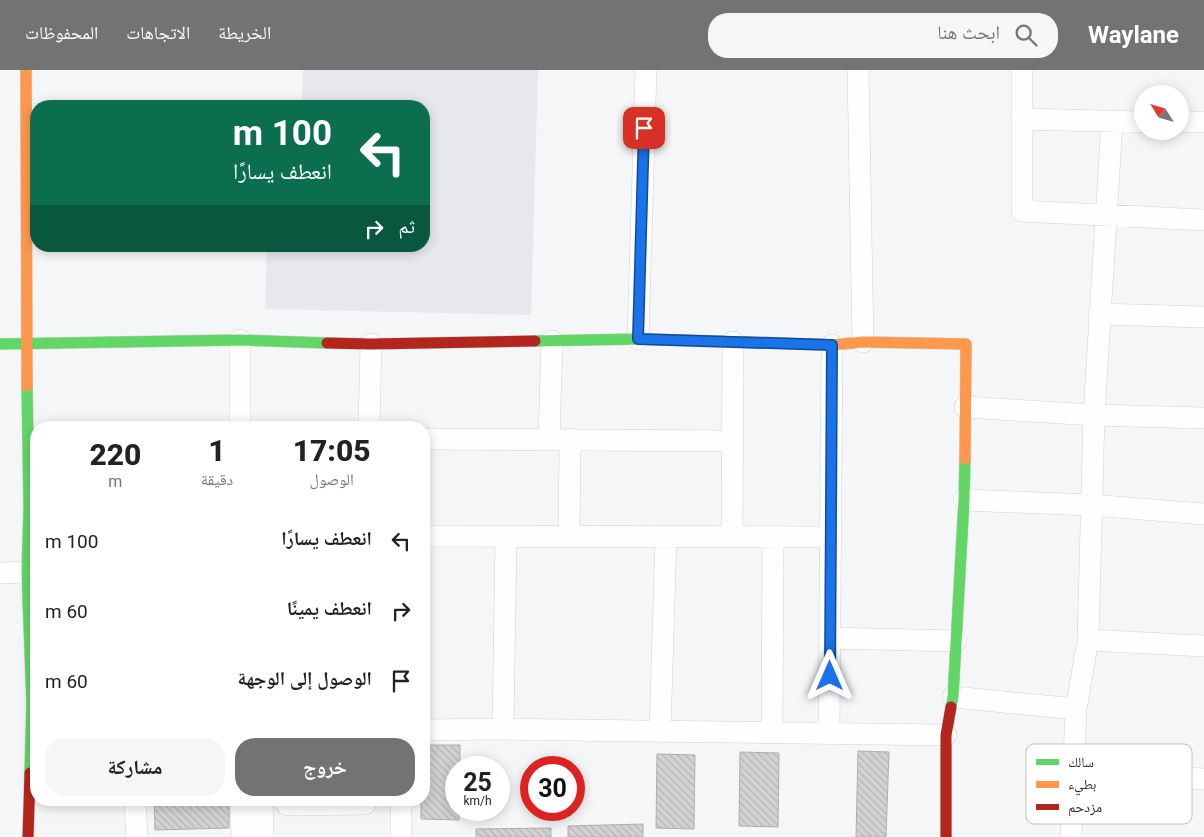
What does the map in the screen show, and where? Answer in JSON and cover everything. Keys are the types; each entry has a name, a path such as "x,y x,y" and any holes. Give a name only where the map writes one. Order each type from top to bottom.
{"street":[{"path":"26,70 26,344 30,453"},
{"path":"638,339 646,70"},
{"path":"858,70 863,342"},
{"path":"1022,70 1022,211 1204,220"},
{"path":"1022,120 1134,122"},
{"path":"1075,744 1076,708 1088,640 1094,415 1112,122"},
{"path":"1189,122 1204,122"},
{"path":"1099,314 1204,317"},
{"path":"0,344 240,340 370,344 638,339 832,345 863,342 966,344 964,500 953,697 946,735 946,837"},
{"path":"240,340 240,421"},
{"path":"552,341 569,537"},
{"path":"732,537 733,342"},
{"path":"370,344 370,421"},
{"path":"829,733 832,345"},
{"path":"965,407 1094,415 1204,418"},
{"path":"430,438 733,441"},
{"path":"964,500 1091,505 1204,514"},
{"path":"30,534 27,572 30,628"},
{"path":"430,536 830,537"},
{"path":"503,729 506,536"},
{"path":"660,731 666,537"},
{"path":"772,732 773,537"},
{"path":"0,573 27,572"},
{"path":"830,638 956,641"},
{"path":"1088,640 1204,646"},
{"path":"953,697 1076,708"},
{"path":"430,730 503,729 946,735"},
{"path":"28,837 31,806"},
{"path":"135,806 137,837"},
{"path":"241,806 242,837"},
{"path":"262,806 264,837"},
{"path":"401,806 401,837"},
{"path":"1071,837 1072,824"}],"shaded area":[{"path":"303,70 538,70 531,315 265,309 267,252 430,252 430,100 302,100"}],"building":[{"path":"430,745 460,745 460,756 445,756 445,820 421,819 421,806 430,806"},
{"path":"858,751 889,752 886,837 856,837"},
{"path":"740,752 779,753 778,827 739,826"},
{"path":"657,754 695,755 694,829 656,828"},
{"path":"154,806 229,806 229,828 155,830"},
{"path":"643,824 643,837 568,837 568,826"},
{"path":"551,828 551,837 476,837 476,829"}],"traffic: fast":[{"path":"535,341 638,339 748,342"},
{"path":"0,344 240,340 327,343"},
{"path":"27,386 29,508 27,572 30,651"},
{"path":"951,707 965,459"}],"traffic: slow":[{"path":"26,70 27,386"},
{"path":"748,342 832,345 863,342 966,344 965,459"}],"traffic: jam":[{"path":"327,343 535,341"},
{"path":"946,837 946,735 951,707"},
{"path":"28,837 30,773"}],"route":[{"path":"644,128 638,339 832,345 830,676"}]}
